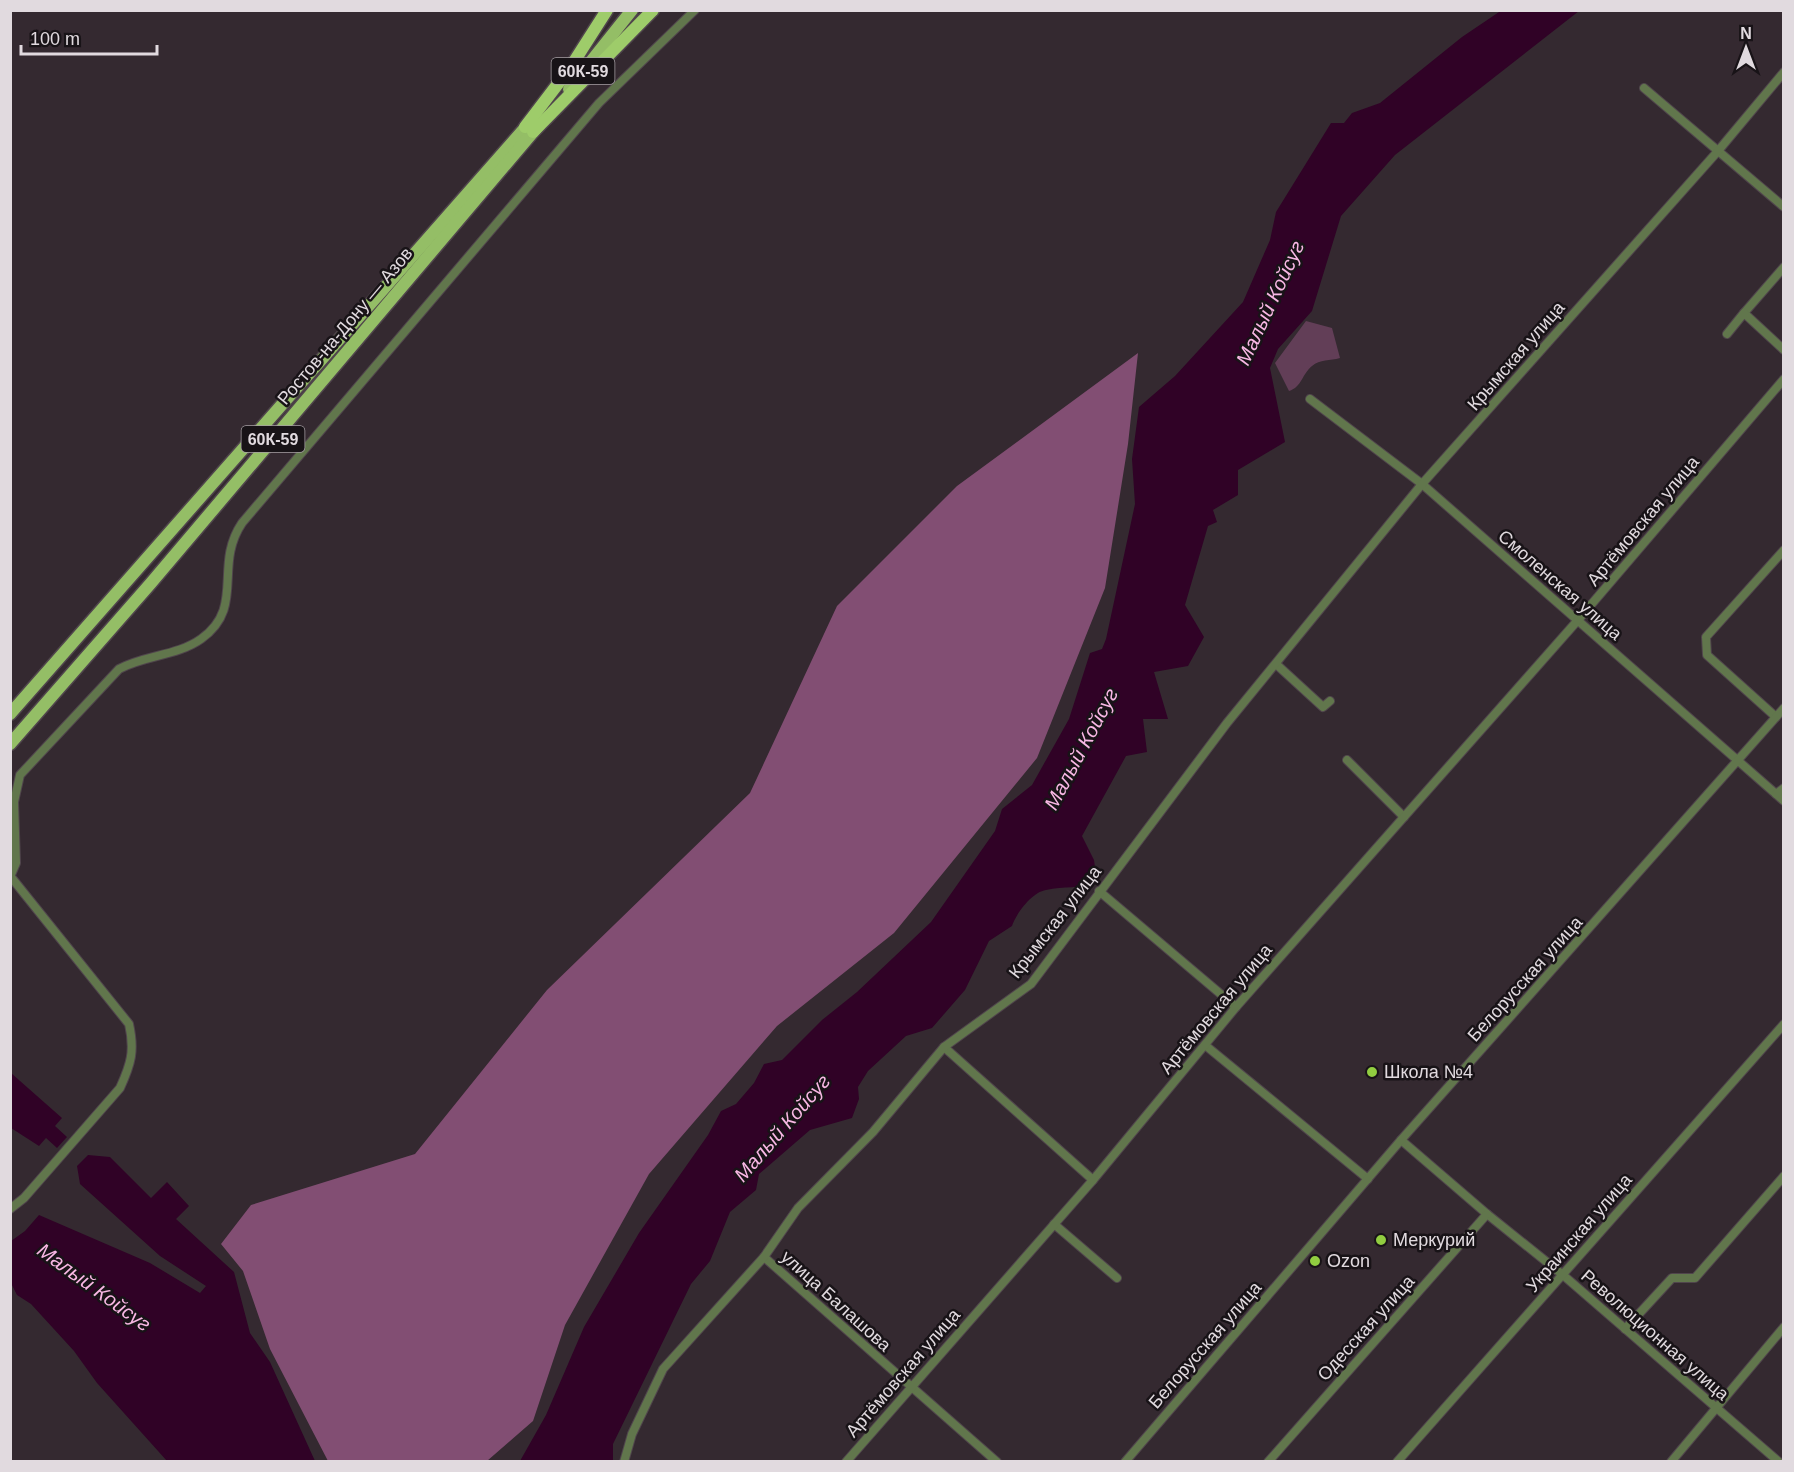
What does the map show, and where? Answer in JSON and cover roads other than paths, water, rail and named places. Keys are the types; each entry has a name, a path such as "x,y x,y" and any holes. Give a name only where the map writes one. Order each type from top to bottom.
{"highway":[{"path":"529,130 607,10"},
{"path":"529,130 653,10"}],"main road":[{"name":"Ростов-на-Дону — Азов","path":"10,714 529,130 622,10"},
{"name":"Ростов-на-Дону — Азов","path":"10,744 151,583 632,10"}],"street":[{"path":"10,1209 24,1198 120,1089 128,1070 134,1045 129,1024 11,877 16,863 14,801 20,775 119,669 138,659 182,649 201,639 218,624 226,607 228,556 232,537 242,523 599,103 695,10"},
{"name":"Крымская улица","path":"624,1461 632,1434 663,1369 764,1257 798,1208 873,1132 944,1047 1031,984 1099,891 1276,664 1422,484 1718,151 1784,72"},
{"path":"1644,88 1784,207"},
{"path":"1727,334 1784,267"},
{"path":"1744,313 1784,350"},
{"name":"Артёмовская улица","path":"846,1461 1093,1180 1236,1007 1578,620 1784,379"},
{"name":"Смоленская улица","path":"1310,399 1422,484 1784,801"},
{"path":"1776,717 1707,655 1706,638 1784,550"},
{"path":"1276,664 1323,707 1330,701"},
{"name":"Белорусская улица","path":"1125,1461 1401,1140 1784,708"},
{"path":"1347,760 1404,817"},
{"path":"1776,794 1784,788"},
{"path":"1099,891 1236,1007"},
{"name":"Украинская улица","path":"1397,1461 1784,1024"},
{"path":"1205,1045 1368,1179"},
{"path":"944,1047 1093,1180"},
{"name":"Революционная улица","path":"1401,1140 1563,1275 1779,1461"},
{"path":"1625,1329 1672,1278 1695,1278 1784,1176"},
{"name":"Одесская улица","path":"1268,1461 1487,1214"},
{"path":"1054,1224 1117,1278"},
{"name":"улица Балашова","path":"764,1257 997,1461"},
{"path":"1671,1461 1784,1327"}],"water":[{"name":"Малый Койсуг","path":"1502,10 1579,11 1395,155 1341,216 1312,311 1278,349 1270,368 1285,442 1238,470 1238,495 1213,510 1217,522 1208,526 1185,605 1204,637 1188,666 1154,672 1168,719 1143,719 1147,752 1126,756 1082,836 1094,860 1097,882 1084,886 1046,890 1030,899 1012,926 989,941 965,990 932,1028 906,1036 868,1071 858,1087 859,1099 852,1118 810,1130 759,1174 756,1190 730,1212 710,1261 691,1284 613,1444 613,1461 520,1461 546,1415 584,1327 639,1233 708,1135 721,1111 736,1104 754,1083 764,1064 782,1060 822,1020 857,992 931,922 995,831 1002,809 1032,785 1069,719 1090,653 1102,649 1106,639 1135,504 1132,459 1139,407 1175,376 1243,302 1270,240 1276,212 1331,123 1344,123 1352,113 1380,103 1462,37"},
{"path":"11,1073 62,1118 55,1126 67,1137 57,1148 46,1138 39,1146 11,1128"},
{"name":"Малый Койсуг","path":"88,1155 110,1157 151,1198 167,1182 189,1206 176,1219 234,1272 250,1333 270,1362 315,1461 167,1461 97,1383 74,1351 31,1304 17,1295 11,1283 11,1241 25,1231 39,1215 150,1263 200,1293 206,1286 160,1256 80,1184 77,1166"}],"place":[{"name":"Школа №4","path":"1372,1072"},
{"name":"Меркурий","path":"1381,1240"},
{"name":"Ozon","path":"1315,1261"}]}
